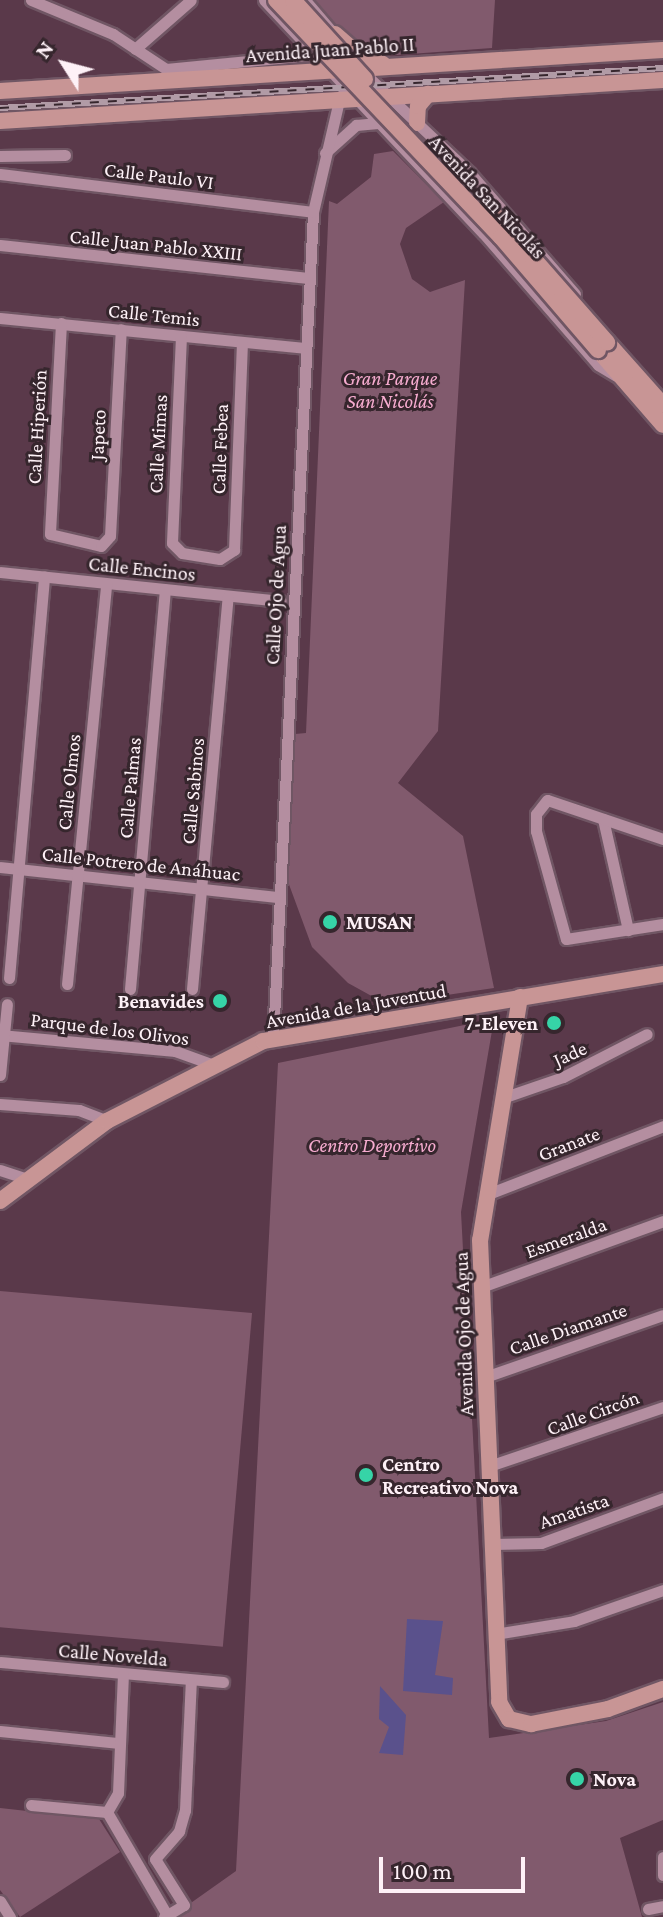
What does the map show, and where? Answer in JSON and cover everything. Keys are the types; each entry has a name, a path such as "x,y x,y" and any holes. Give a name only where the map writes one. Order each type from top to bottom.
{"street":[{"path":"135,49 191,0"},
{"path":"264,0 329,71 345,95 381,126 598,365 626,372 619,345 526,236 359,68 305,0"},
{"name":"Avenida San Nicolás","path":"276,0 626,372 663,405"},
{"name":"Avenida San Nicolás","path":"293,0 508,229 602,346"},
{"path":"39,1 135,49 166,69 316,56 338,39"},
{"path":"338,39 365,58 388,66"},
{"name":"Avenida Juan Pablo II","path":"0,91 663,50"},
{"name":"Calle Ojo de Agua","path":"273,1039 313,212 325,153 345,95 359,68"},
{"path":"0,121 345,95 388,97 663,80"},
{"path":"411,118 428,94"},
{"path":"325,153 356,125 381,126 391,116 411,118"},
{"path":"0,156 65,155"},
{"name":"Calle Paulo VI","path":"0,174 313,212"},
{"name":"Calle Juan Pablo XXIII","path":"0,245 308,278"},
{"name":"Calle Temis","path":"0,318 305,348"},
{"name":"Calle Hiperión","path":"61,323 50,534 101,546 108,541"},
{"name":"Japeto","path":"108,541 121,329"},
{"name":"Calle Mimas","path":"181,336 172,543 176,551 230,557"},
{"name":"Calle Febea","path":"230,557 242,342"},
{"name":"Avenida San Nicolás","path":"626,372 663,425"},
{"name":"Calle Encinos","path":"0,572 281,601"},
{"path":"9,978 44,577"},
{"name":"Calle Olmos","path":"67,984 106,584"},
{"name":"Calle Palmas","path":"130,989 165,590"},
{"name":"Calle Sabinos","path":"192,989 228,597"},
{"path":"663,839 552,801 540,803 536,831 566,939 663,924"},
{"path":"603,819 628,930"},
{"name":"Calle Potrero de Anáhuac","path":"0,867 278,897"},
{"name":"Avenida de la Juventud","path":"1,1201 107,1121 214,1065 273,1039 663,974"},
{"name":"Avenida Ojo de Agua","path":"520,997 488,1194 481,1287 499,1702 509,1719 531,1724 573,1718 663,1689"},
{"path":"0,1075 7,1004"},
{"name":"Jade","path":"505,1097 563,1077 647,1034"},
{"name":"Parque de los Olivos","path":"2,1036 175,1051 214,1065"},
{"path":"0,1104 79,1110 107,1121"},
{"name":"Granate","path":"488,1194 663,1126"},
{"path":"0,1170 27,1179"},
{"name":"Esmeralda","path":"481,1287 663,1221"},
{"name":"Calle Diamante","path":"485,1377 663,1315"},
{"name":"Calle Circón","path":"489,1466 663,1407"},
{"name":"Amatista","path":"493,1544 541,1543 663,1498"},
{"path":"495,1634 574,1621 663,1590"},
{"name":"Calle Novelda","path":"0,1662 223,1682"},
{"path":"107,1812 118,1793 123,1674"},
{"path":"107,1812 166,1916 184,1905 155,1859 179,1831 185,1810 191,1680"},
{"path":"0,1731 119,1743"},
{"path":"31,1805 107,1812"},
{"path":"663,1857 663,1875"},
{"path":"0,1901 10,1917"},
{"path":"648,1909 663,1906"}],"green space":[{"path":"309,0 495,0 492,48 369,57 341,43"},
{"name":"Gran Parque San Nicolás","path":"393,151 444,202 406,228 400,244 412,279 430,292 465,280 438,731 398,783 463,836 494,988 386,1004 348,983 312,947 287,879 295,734 306,733 329,201 337,204 371,177 374,154"},
{"name":"Centro Recreativo Nova","path":"494,1019 461,1212 489,1738 606,1721 663,1702 663,1820 620,1838 642,1917 171,1917 236,1871 278,1063"},
{"path":"0,1291 252,1313 223,1647 0,1627"},
{"path":"0,1808 99,1819 120,1852 20,1917 0,1890"}],"shaded area":[{"path":"407,1619 443,1621 435,1675 453,1678 452,1695 403,1691"},
{"path":"380,1686 406,1715 403,1755 379,1753 389,1727 379,1719"}],"railway":[{"path":"0,108 663,68"}],"place":[{"name":"MUSAN","path":"330,922"},
{"name":"Benavides","path":"220,1001"},
{"name":"7-Eleven","path":"554,1023"},
{"name":"Centro Recreativo Nova","path":"366,1475"},
{"name":"Nova","path":"577,1779"}],"park label":[{"name":"Centro Deportivo","path":"372,1145"}]}
